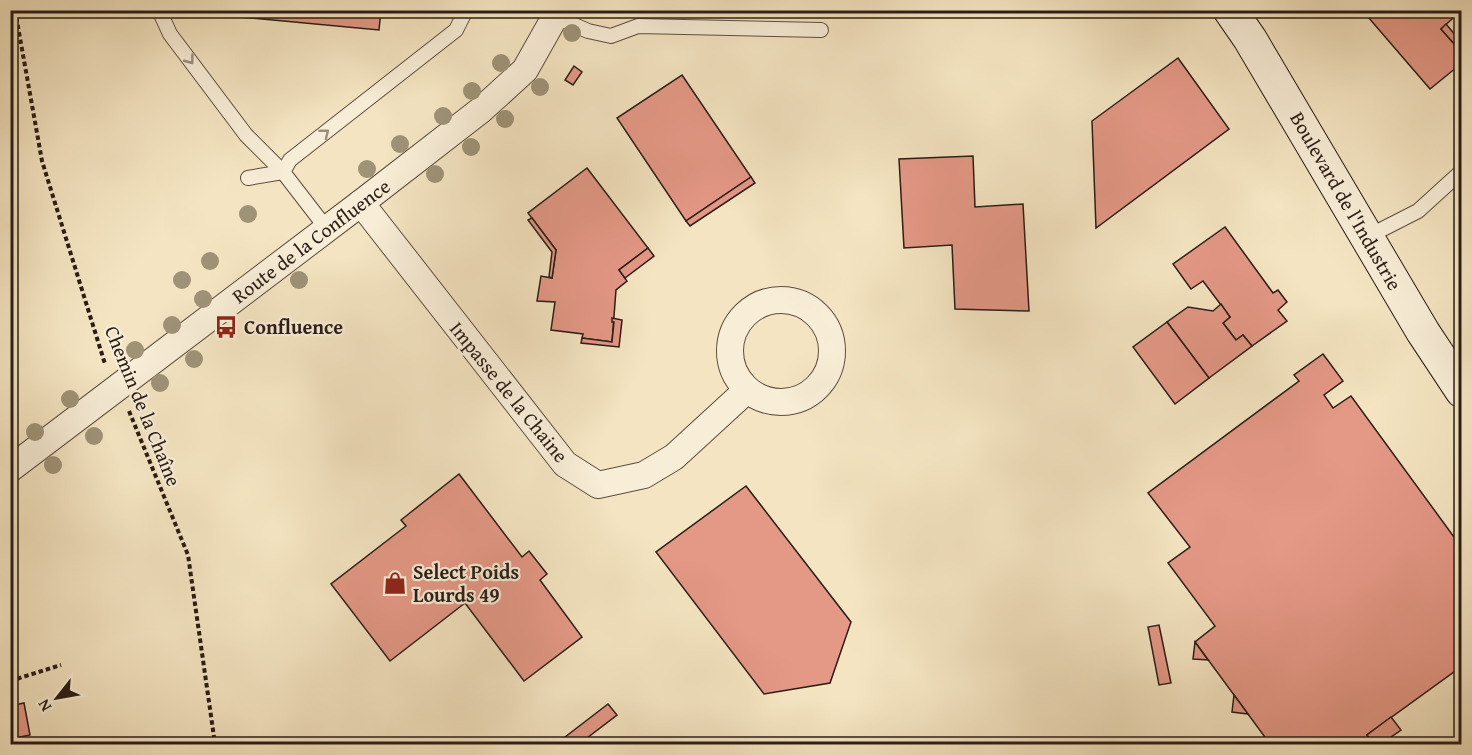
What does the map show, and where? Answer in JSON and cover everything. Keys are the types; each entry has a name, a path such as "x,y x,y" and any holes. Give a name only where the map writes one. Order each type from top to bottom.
{"street":[{"name":"Boulevard de l'Industrie","path":"1230,10 1250,39 1423,332 1461,391"},
{"name":"Route de la Confluence","path":"10,469 481,110 525,70 555,13"},
{"name":"Impasse de la Chaine","path":"361,203 558,456 565,464 598,485 644,475 674,457 747,390"},
{"path":"784,300 794,301 809,308 822,320 830,334 833,351 831,368 823,383 810,394 795,401 778,403 762,399 747,390 736,376 731,360 730,343 736,327 746,314 760,304 784,300"}],"lane":[{"path":"159,10 170,34 239,126 283,172 327,229"},
{"path":"283,172 290,160 456,30 466,10"},
{"path":"555,13 588,31 611,36 638,26 821,30"},
{"path":"1367,237 1418,211 1461,171"},
{"path":"248,178 283,172"}],"path":[{"name":"Chemin de la Chaîne","path":"15,10 42,161 107,368 132,418 188,555 215,744"},
{"path":"10,681 61,665"}],"building":[{"path":"240,10 381,10 379,30 240,17"},
{"path":"1362,10 1462,10 1441,29 1456,46 1462,43 1462,63 1430,89"},
{"path":"1446,24 1461,42 1456,46 1441,29"},
{"path":"1178,58 1229,129 1096,228 1092,121"},
{"path":"574,66 582,72 573,85 565,80"},
{"path":"682,75 751,177 686,221 617,118"},
{"path":"973,156 975,207 1023,204 1029,311 955,309 952,245 904,248 899,159"},
{"path":"587,168 648,248 619,270 627,281 616,290 612,342 582,338 583,334 551,330 555,302 537,301 541,276 552,278 556,250 528,213"},
{"path":"751,177 755,183 690,226 686,221"},
{"path":"532,218 556,250 552,278 549,277 552,252 528,220"},
{"path":"1225,227 1273,293 1278,290 1287,302 1278,310 1287,321 1252,346 1243,335 1236,340 1223,323 1230,317 1203,281 1191,289 1173,264"},
{"path":"648,248 654,256 625,278 619,270"},
{"path":"1221,304 1230,317 1223,323 1236,340 1243,335 1252,346 1209,378 1167,322 1188,307 1213,311"},
{"path":"612,318 622,320 619,347 581,343 582,338 612,342 614,322"},
{"path":"1167,322 1209,378 1175,404 1133,347"},
{"path":"1323,354 1343,381 1324,395 1333,408 1351,396 1462,548 1462,666 1367,735 1374,744 1270,744 1195,642 1215,626 1168,563 1190,547 1148,493 1299,381 1294,375"},
{"path":"459,474 522,557 529,551 547,574 540,580 582,637 524,681 465,603 390,661 331,584 406,526 401,520"},
{"path":"746,486 851,622 830,683 764,694 656,552"},
{"path":"1159,625 1171,683 1159,685 1148,627"},
{"path":"1195,642 1208,660 1193,659"},
{"path":"1234,695 1248,714 1232,712"},
{"path":"24,703 30,735 10,739 10,706"},
{"path":"608,704 617,715 579,744 556,744"},
{"path":"1391,717 1401,730 1381,744 1374,744 1367,735"}],"place":[{"name":"Confluence","path":"226,327"},
{"name":"Select Poids Lourds 49","path":"395,583"}]}
